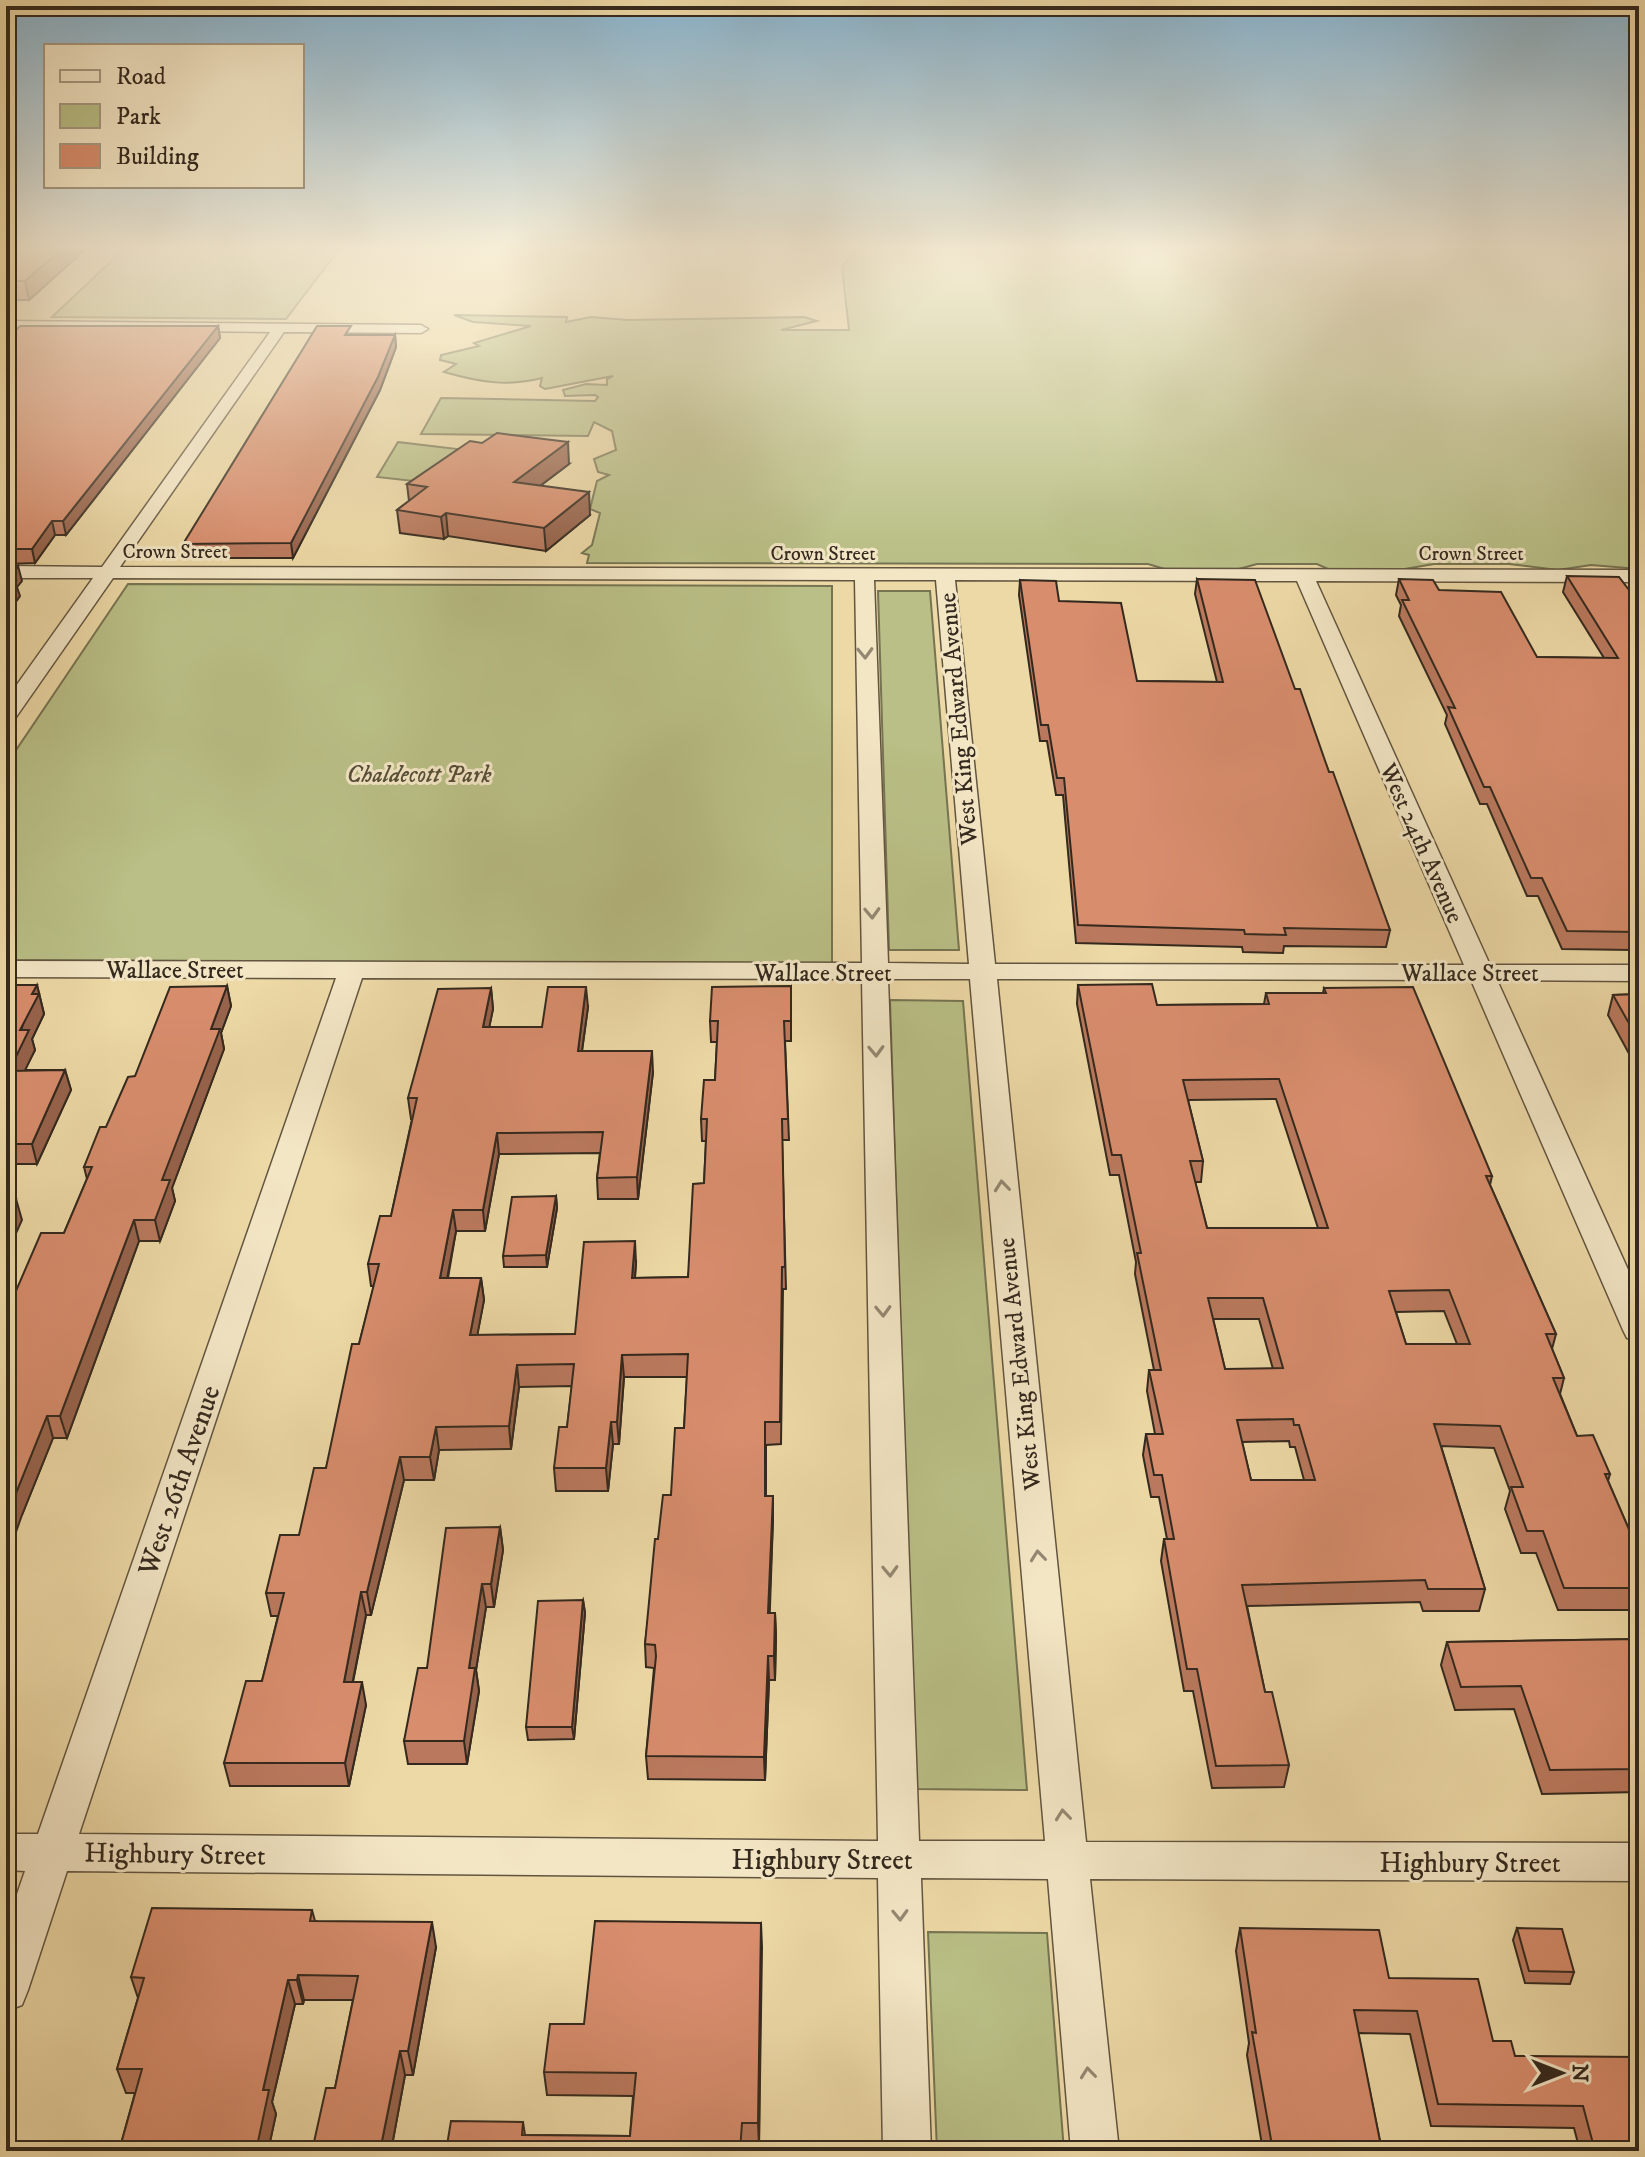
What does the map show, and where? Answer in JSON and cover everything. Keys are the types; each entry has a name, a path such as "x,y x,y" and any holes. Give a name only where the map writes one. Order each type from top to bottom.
{"street":[{"path":"6,715 265,349"},
{"name":"Crown Street","path":"6,572 1639,576"},
{"path":"864,575 907,2151"},
{"name":"West 24th Avenue","path":"1304,575 1639,1330"},
{"name":"West King Edward Avenue","path":"945,576 1095,2151"},
{"name":"Wallace Street","path":"6,969 981,974 1639,973"},
{"name":"West 26th Avenue","path":"6,1990 351,971"},
{"name":"Highbury Street","path":"6,1852 1639,1862"}],"green space":[{"path":"468,349 1639,349 1639,569 1591,565 1558,570 1509,564 1434,564 1381,573 1328,569 1317,564 1257,564 1224,573 1168,570 1148,564 587,563 589,555 582,553 592,545 600,513 590,509 597,481 609,475 598,472 594,459 616,450 612,431 594,422 588,436 421,434 441,398 595,401 598,397 595,395 565,396 563,390 586,384 607,385 607,379 613,376 545,389 540,386 542,378 493,382 444,372 456,364 440,360 441,355"},
{"path":"398,442 499,454 441,484 377,477"},
{"name":"Chaldecott Park","path":"128,584 832,586 832,964 6,960 6,765"},
{"path":"878,591 930,591 959,950 889,950"},
{"path":"890,1000 963,1001 1027,1790 915,1789"},
{"path":"928,1932 1047,1933 1064,2151 937,2151"}],"building":[{"path":"6,349 200,349 63,521 52,521 32,549 6,549"},
{"path":"303,349 389,349 378,377 291,543 183,544"},
{"path":"497,433 568,442 514,482 589,492 544,528 446,513 441,517 397,510 427,487 407,484 470,441 482,443"},
{"path":"6,566 18,566 7,582 16,581 6,596"},
{"path":"1567,576 1619,577 1639,603 1639,923 1632,923 1637,932 1567,931 1542,878 1531,878 1490,787 1484,787 1448,707 1455,708 1402,600 1409,600 1399,579 1433,580 1439,590 1501,592 1537,657 1618,658"},
{"path":"1197,579 1255,580 1295,689 1300,689 1329,772 1333,772 1390,930 1284,928 1286,935 1245,934 1244,930 1078,925 1064,778 1057,778 1048,725 1041,725 1020,580 1056,581 1059,601 1121,603 1137,681 1223,682"},
{"path":"1152,984 1157,1005 1269,1004 1266,993 1326,993 1324,988 1413,987 1492,1176 1486,1176 1556,1334 1546,1334 1564,1378 1553,1378 1577,1436 1593,1435 1610,1474 1605,1474 1634,1541 1639,1541 1639,1588 1564,1588 1543,1531 1527,1531 1511,1487 1523,1487 1500,1426 1434,1424 1485,1589 1428,1589 1425,1580 1242,1585 1265,1692 1272,1692 1289,1765 1216,1766 1197,1669 1187,1669 1164,1539 1174,1539 1162,1475 1154,1475 1146,1434 1163,1434 1149,1370 1161,1370 1137,1253 1141,1253 1121,1155 1112,1155 1078,985","holes":["1279,1079 1328,1228 1207,1228 1190,1161 1203,1161 1183,1080","1449,1290 1470,1344 1406,1344 1389,1291","1208,1298 1263,1298 1283,1368 1225,1369","1293,1419 1294,1425 1299,1425 1315,1480 1251,1480 1237,1420"]},
{"path":"6,985 37,985 32,994 39,994 20,1030 29,1030 9,1071 65,1070 32,1144 6,1144"},
{"path":"227,986 211,1029 220,1029 162,1180 170,1180 155,1220 134,1220 60,1416 47,1416 6,1518 6,1314 41,1233 64,1233 92,1167 84,1167 100,1127 106,1127 128,1077 135,1076 170,987"},
{"path":"791,986 791,1021 784,1021 788,1119 782,1119 785,1267 782,1267 780,1422 765,1422 765,1496 773,1496 768,1613 775,1613 774,1656 768,1656 764,1757 646,1756 656,1656 655,1645 645,1644 655,1539 658,1539 663,1495 671,1495 675,1428 684,1428 688,1354 622,1355 617,1422 611,1422 606,1468 554,1468 559,1427 567,1427 574,1364 517,1365 509,1426 436,1427 430,1457 400,1457 367,1592 361,1592 344,1682 362,1682 345,1763 224,1763 246,1681 262,1681 284,1593 266,1593 280,1535 299,1535 314,1468 326,1468 352,1344 359,1344 379,1264 368,1264 380,1216 391,1216 417,1098 408,1098 438,989 491,988 483,1027 542,1027 548,987 586,987 578,1051 652,1051 637,1177 597,1178 603,1132 497,1133 483,1210 453,1210 440,1278 481,1278 470,1335 575,1334 584,1242 635,1241 632,1278 688,1277 693,1184 704,1183 707,1119 701,1119 704,1080 715,1080 718,1021 710,1021 712,987"},
{"path":"1639,994 1639,1041 1613,995"},
{"path":"556,1196 546,1255 503,1256 512,1197"},
{"path":"6,1199 16,1199 6,1221"},
{"path":"500,1527 491,1584 482,1584 469,1668 475,1668 464,1741 404,1741 418,1668 427,1668 446,1528"},
{"path":"583,1600 572,1727 526,1727 538,1601"},
{"path":"1639,1639 1639,1769 1550,1770 1521,1686 1461,1687 1447,1642"},
{"path":"152,1908 312,1910 310,1921 432,1922 408,2051 400,2051 380,2151 312,2151 326,2088 335,2088 358,1976 298,1975 297,1980 288,1980 263,2090 269,2090 256,2151 119,2151 142,2069 117,2069 144,1978 131,1977"},
{"path":"595,1921 761,1923 758,2123 742,2123 740,2151 446,2151 451,2121 523,2122 522,2135 630,2136 636,2073 544,2072 550,2024 584,2024"},
{"path":"1240,1928 1379,1930 1389,1978 1478,1979 1493,2041 1511,2041 1515,2056 1638,2057 1639,2100 1634,2100 1639,2116 1639,2151 1595,2151 1583,2106 1438,2104 1417,2011 1354,2010 1382,2151 1273,2151 1252,2032 1256,2033"},
{"path":"1517,1928 1562,1929 1574,1972 1529,1971"}]}
